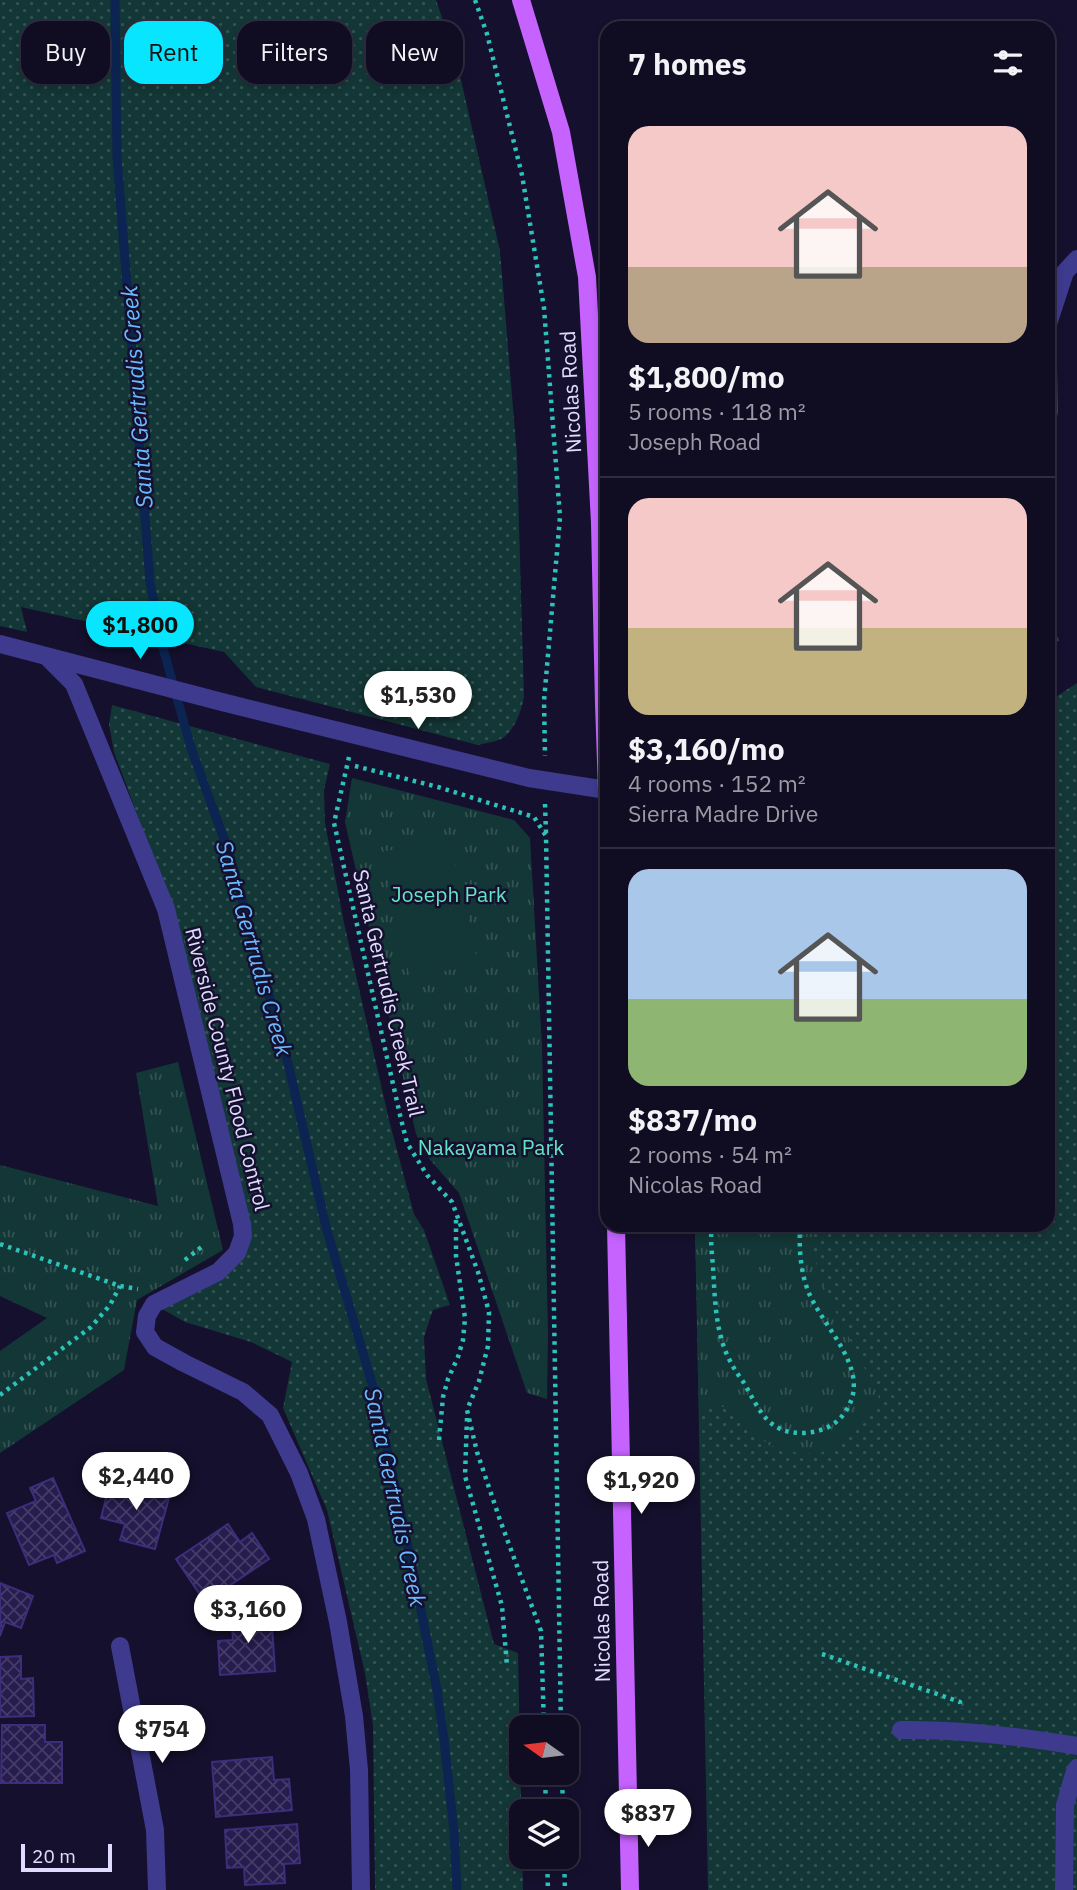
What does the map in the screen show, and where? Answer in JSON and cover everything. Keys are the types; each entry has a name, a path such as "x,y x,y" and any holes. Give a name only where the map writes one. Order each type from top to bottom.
{"main road":[{"name":"Nicolas Road","path":"521,0 561,132 587,277 600,523"},
{"name":"Nicolas Road","path":"616,1232 630,1890"}],"street":[{"path":"1055,303 1065,272 1077,259"},
{"path":"0,644 354,736 529,778 600,789"},
{"name":"Riverside County Flood Control","path":"47,657 74,684 166,909 242,1224 243,1236 237,1254 218,1272 154,1304 147,1316 145,1332 155,1347 243,1391 270,1415 299,1473 316,1518 354,1716 359,1770 361,1890"},
{"path":"120,1646 155,1829 157,1890"},
{"path":"901,1730 1016,1736 1077,1746"},
{"path":"1064,1890 1065,1805 1077,1768"}],"path":[{"path":"475,0 487,34 522,175 544,308 560,517 544,701"},
{"name":"Santa Gertrudis Creek Trail","path":"354,736 334,823 407,1143 427,1175 452,1202 478,1272 489,1311 488,1346 479,1381 467,1410 465,1476 502,1606 507,1666"},
{"path":"355,766 438,787 534,817 546,836 561,1715"},
{"path":"439,1440 443,1397 463,1340 465,1318 456,1256 456,1213"},
{"path":"712,1232 717,1321 729,1360 767,1421 794,1433 827,1428 838,1420 846,1411 855,1388 849,1359 807,1290 801,1267 800,1232"},
{"path":"0,1244 120,1286 144,1291"},
{"path":"177,1265 204,1245"},
{"path":"0,1395 91,1327 110,1305 120,1286"},
{"path":"467,1410 477,1452 541,1630 544,1715"},
{"path":"822,1654 960,1702 962,1713"},
{"path":"547,1869 548,1890"},
{"path":"564,1869 565,1890"}],"green space":[{"path":"0,0 436,0 443,21 366,21 366,84 462,84 500,251 517,456 524,697 514,726 501,739 478,745 256,687 224,652 21,607 27,632 0,626"},
{"path":"1077,683 1077,1890 708,1890 695,1232 1055,1232 1055,697"},
{"path":"112,705 330,764 324,790 325,823 344,923 389,1120 414,1214 424,1230 450,1305 433,1310 424,1337 426,1379 494,1644 518,1653 519,1715 509,1715 509,1785 521,1785 521,1799 509,1799 509,1869 523,1869 523,1890 375,1890 373,1726 365,1673 327,1510 283,1408 292,1362 251,1342 185,1322 162,1309 242,1257 168,898 114,752 109,725"},
{"name":"Joseph Park","path":"352,778 514,820 530,838 542,1046 547,1399 527,1393 459,1193 425,1154 416,1134 345,822"},
{"path":"449,838 478,964 410,978 381,852"},
{"path":"178,1062 223,1250 137,1300 124,1370 0,1453 0,1351 47,1318 0,1296 0,1165 158,1206 136,1073"},
{"path":"695,1232 813,1232 813,1248 826,1293 879,1396 870,1413 854,1432 834,1448 817,1454 797,1453 768,1445 745,1419 730,1407 699,1407"}],"building":[{"path":"53,1478 85,1551 57,1563 54,1555 29,1565 7,1513 36,1501 30,1488"},
{"path":"111,1479 170,1494 155,1549 120,1540 125,1524 101,1518"},
{"path":"228,1524 240,1542 252,1533 269,1559 205,1602 176,1559"},
{"path":"0,1583 33,1596 21,1628 5,1622 0,1636"},
{"path":"271,1611 275,1671 220,1675 218,1641 233,1640 231,1614"},
{"path":"21,1656 21,1679 33,1678 34,1716 0,1717 0,1657"},
{"path":"2,1725 45,1725 45,1742 62,1742 62,1783 1,1783"},
{"path":"272,1757 274,1780 289,1779 292,1810 216,1817 212,1762"},
{"path":"297,1824 300,1863 284,1864 285,1883 245,1885 244,1867 227,1868 225,1830"}],"waterway":[{"name":"Santa Gertrudis Creek","path":"115,0 117,157 150,582 163,648 191,748 228,850 287,1059 326,1227 376,1397 437,1690 454,1831 457,1890"}],"park label":[{"name":"Nakayama Park","path":"491,1147"}]}
